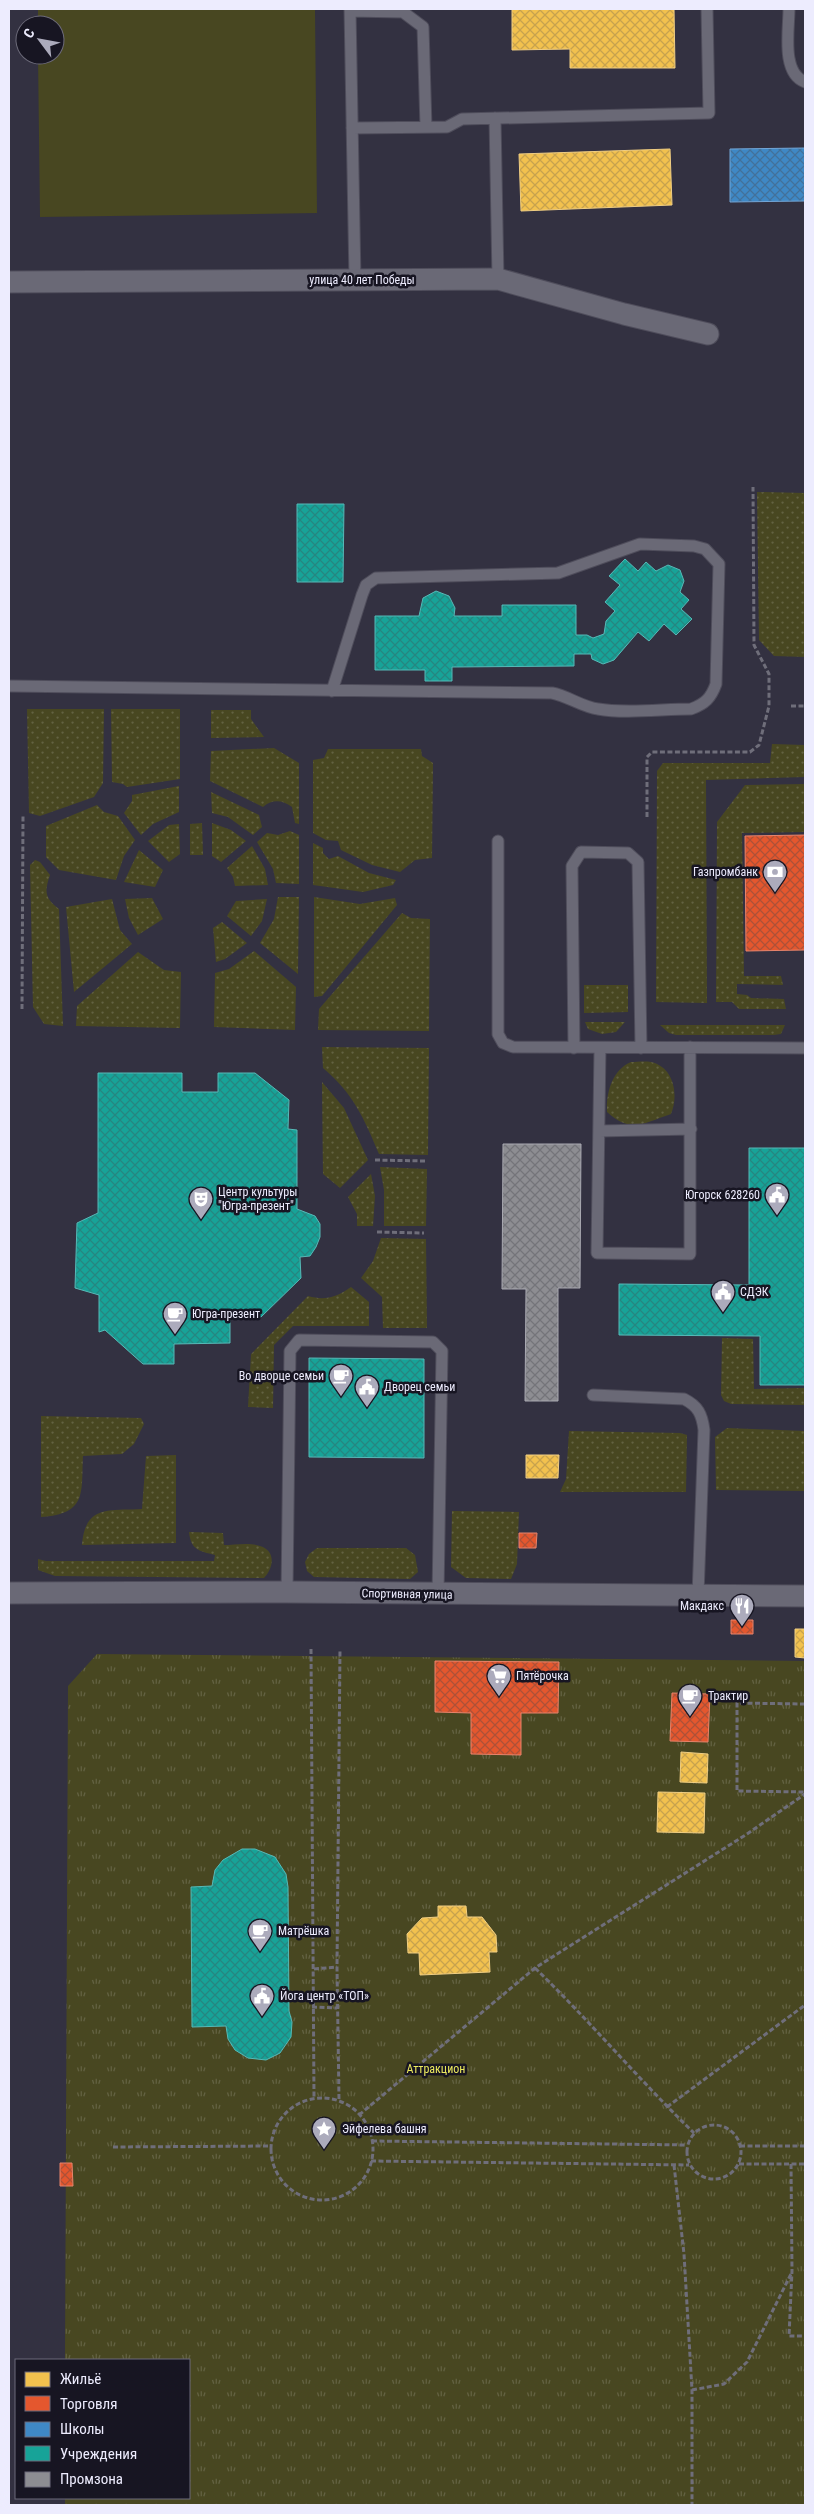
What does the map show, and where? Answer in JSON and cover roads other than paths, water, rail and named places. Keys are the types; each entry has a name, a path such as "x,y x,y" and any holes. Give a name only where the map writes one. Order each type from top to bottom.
{"street":[{"name":"улица 40 лет Победы","path":"9,282 498,279 624,314 708,334"},
{"name":"Спортивная улица","path":"9,1593 287,1592 438,1595 805,1596"}],"lane":[{"path":"352,128 447,127 462,119 709,114 708,9"},
{"path":"789,9 790,61 793,72 805,82"},
{"path":"354,280 350,10 403,12 423,27 426,127"},
{"path":"495,118 498,279"},
{"path":"9,686 332,692 552,693 564,695 585,706 600,710 691,709 703,705 711,696 716,684 718,564 705,549 694,546 640,544 558,573 376,578 366,585 362,595 332,692"},
{"path":"498,840 498,1034 503,1044 513,1047 574,1048 805,1048"},
{"path":"574,1048 572,866 581,852 628,853 638,862 641,1048"},
{"path":"600,1048 597,1254 690,1254 690,1048"},
{"path":"598,1131 691,1129"},
{"path":"287,1592 290,1351 299,1340 433,1342 442,1351 438,1595"},
{"path":"593,1395 684,1399 694,1404 702,1415 704,1430 698,1595"}],"place":[{"name":"Газпромбанк","path":"775,893"},
{"name":"Югорск 628260","path":"777,1216"},
{"name":"Центр культуры \"Югра-презент\"","path":"201,1220"},
{"name":"СДЭК","path":"723,1313"},
{"name":"Югра-презент","path":"175,1335"},
{"name":"Во дворце семьи","path":"341,1397"},
{"name":"Дворец семьи","path":"367,1408"},
{"name":"Макдакс","path":"742,1627"},
{"name":"Пятёрочка","path":"499,1697"},
{"name":"Трактир","path":"690,1717"},
{"name":"Матрёшка","path":"260,1952"},
{"name":"Йога центр «ТОП»","path":"262,2017"},
{"name":"Эйфелева башня","path":"324,2150"}],"park label":[{"name":"Аттракцион","path":"436,2069"}]}
